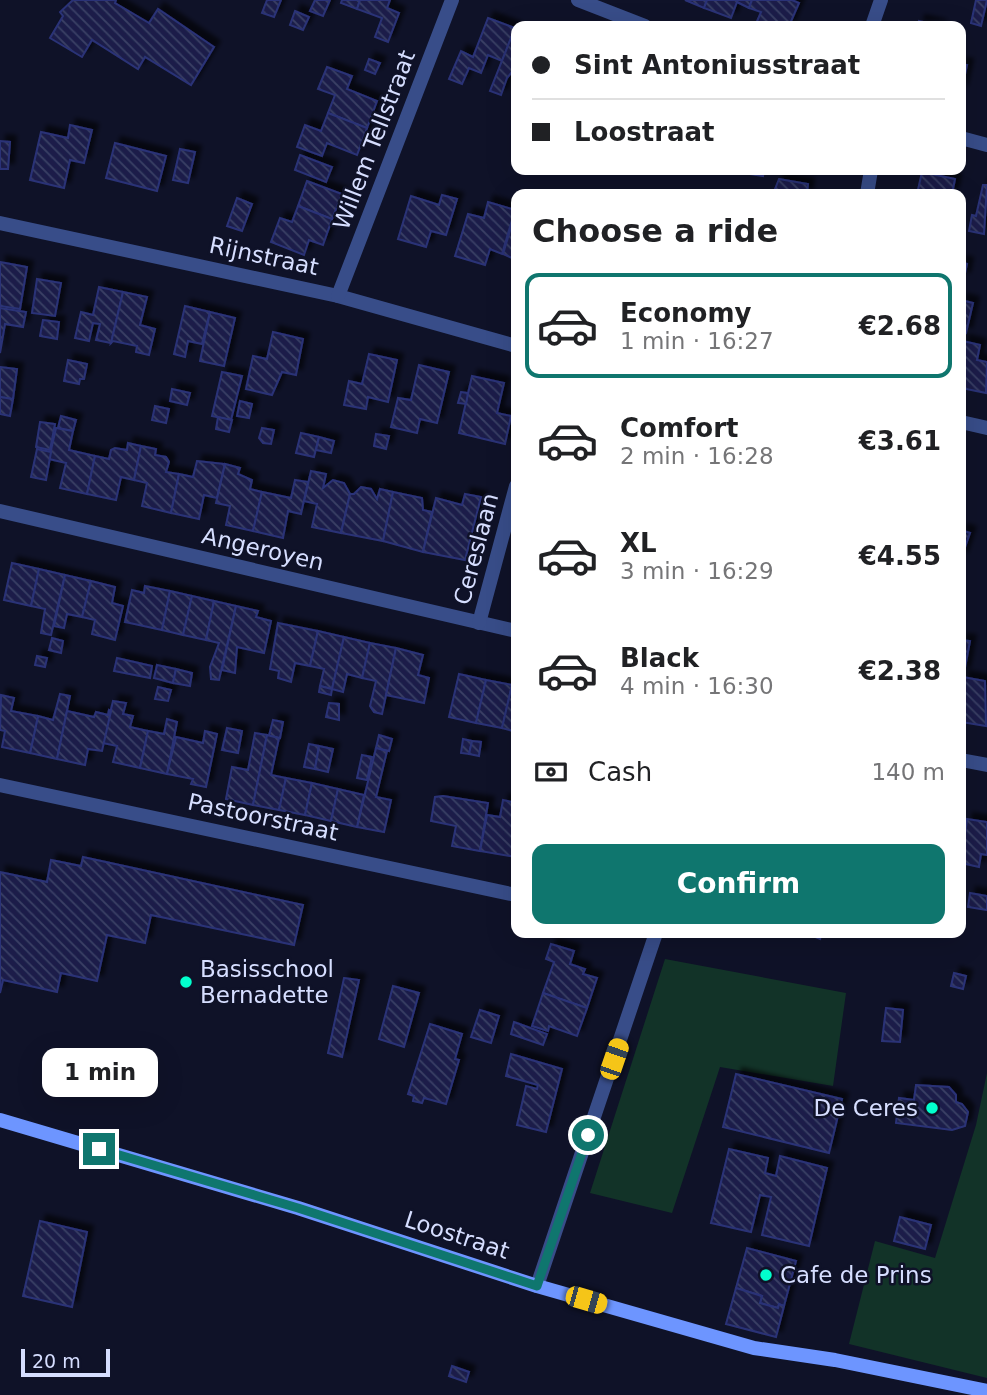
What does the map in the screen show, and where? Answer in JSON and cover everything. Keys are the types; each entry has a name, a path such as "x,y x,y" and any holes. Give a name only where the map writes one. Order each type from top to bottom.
{"street":[{"name":"Willem Tellstraat","path":"338,296 452,0"},
{"path":"578,0 632,21"},
{"path":"874,21 881,0"},
{"path":"966,139 987,145"},
{"name":"Rijnstraat","path":"0,223 338,296 511,345"},
{"path":"966,423 987,428"},
{"name":"Cereslaan","path":"479,623 511,505"},
{"name":"Angeroyen","path":"0,511 511,630"},
{"path":"966,761 987,765"},
{"name":"Pastoorstraat","path":"0,785 511,894"},
{"path":"537,1286 654,938"},
{"name":"Loostraat","path":"0,1120 298,1208 537,1286 754,1348 835,1360 987,1391"}],"green space":[{"path":"665,959 846,993 833,1086 720,1067 672,1213 590,1193"},
{"path":"987,1073 987,1378 849,1344 875,1241 935,1258 976,1125"}],"building":[{"path":"73,0 116,0 115,3 149,23 158,9 214,47 191,85 145,57 138,69 92,40 82,57 50,38 63,16 60,12"},
{"path":"267,0 281,0 274,17 262,13"},
{"path":"315,0 330,0 323,16 310,11"},
{"path":"342,0 360,0 357,9 341,3"},
{"path":"360,0 390,0 387,8 399,13 388,42 375,37 382,18 357,9"},
{"path":"685,0 707,0 704,8"},
{"path":"707,0 752,0 749,8 737,2 731,18 704,8"},
{"path":"752,0 792,0 799,3 791,21 757,21 761,12 749,8"},
{"path":"976,0 987,0 981,26 971,23"},
{"path":"295,11 309,17 303,30 290,25"},
{"path":"488,18 511,27 511,38 502,61 488,55 481,73 469,68 462,84 449,79 461,51 473,57"},
{"path":"511,38 511,73 501,95 490,91"},
{"path":"369,59 380,63 375,74 365,70"},
{"path":"327,67 352,76 347,89 377,101 367,128 328,113 335,95 318,89"},
{"path":"328,113 367,128 357,155 327,143 322,156 297,147 305,125 321,131"},
{"path":"70,125 92,130 84,163 70,160 64,188 30,180 41,132 68,138"},
{"path":"0,141 10,142 8,169 0,169"},
{"path":"115,143 166,156 157,191 106,178"},
{"path":"180,149 195,152 188,183 173,180"},
{"path":"300,155 332,167 326,182 295,170"},
{"path":"921,175 955,179 953,189 918,189"},
{"path":"779,179 808,184 808,189 775,189"},
{"path":"307,181 342,194 332,219 298,206"},
{"path":"983,185 987,185 984,234 969,231 972,215 976,216"},
{"path":"442,195 457,199 446,235 431,231 426,247 398,239 411,196 439,205"},
{"path":"237,198 252,204 242,231 227,226"},
{"path":"488,202 511,209 511,224 502,254 490,249 485,265 455,256 468,214 484,218"},
{"path":"298,206 332,219 323,245 309,240 304,255 271,242 280,218 292,222"},
{"path":"511,227 511,258 503,254"},
{"path":"0,262 27,267 20,309 0,306"},
{"path":"37,279 61,283 55,316 32,313"},
{"path":"99,287 123,292 111,343 96,340 100,324 93,323 89,341 75,338 81,312 93,315"},
{"path":"123,292 147,297 140,325 155,329 149,355 136,352 137,346 113,341 111,343"},
{"path":"966,301 973,303 966,333"},
{"path":"185,306 210,312 202,344 188,341 185,357 174,354"},
{"path":"0,308 26,312 23,327 5,324 0,353"},
{"path":"210,312 235,318 224,366 200,361"},
{"path":"43,320 59,322 57,339 40,336"},
{"path":"273,332 303,339 296,375 282,372 272,395 246,389 253,356 267,359"},
{"path":"966,342 980,345 977,360 987,362 986,393 966,389"},
{"path":"369,354 397,360 388,402 368,397 366,409 344,405 349,381 362,384"},
{"path":"68,360 87,364 84,379 80,379 79,384 64,381"},
{"path":"419,365 449,372 437,423 420,419 417,433 391,427 398,398 411,400"},
{"path":"0,367 17,369 13,399 0,397"},
{"path":"222,372 242,376 231,420 212,416"},
{"path":"472,376 504,383 497,413 511,416 505,444 459,433"},
{"path":"172,389 190,393 187,405 170,401"},
{"path":"461,392 468,393 466,404 458,403"},
{"path":"0,397 13,399 10,416 0,414"},
{"path":"240,401 252,404 249,418 237,416"},
{"path":"155,406 169,409 166,423 152,420"},
{"path":"61,416 76,420 73,431 58,428"},
{"path":"218,417 232,420 229,432 216,429"},
{"path":"40,422 55,424 50,450 36,447"},
{"path":"56,428 73,431 69,450 95,456 87,494 60,488 66,463 49,459"},
{"path":"262,428 274,430 271,444 263,443 259,438"},
{"path":"301,433 319,437 314,457 296,453"},
{"path":"376,434 389,436 386,449 374,446"},
{"path":"319,437 334,441 331,453 316,450"},
{"path":"128,443 141,446 134,480 121,477 116,500 87,494 95,456 109,459 111,450 127,450"},
{"path":"141,446 156,449 155,455 166,457 169,462 166,472 179,474 171,513 142,506 147,483 134,480"},
{"path":"37,449 51,452 46,480 31,477"},
{"path":"197,461 225,464 217,498 204,495 199,519 171,513 179,474 193,477"},
{"path":"225,464 240,468 238,474 252,480 250,489 262,492 253,531 226,525 230,506 216,503"},
{"path":"311,471 326,474 323,488 333,480 344,483 350,494 341,533 312,527 317,504 304,501"},
{"path":"295,480 308,482 301,514 288,511 283,538 253,531 262,492 291,498"},
{"path":"361,487 371,489 377,499 380,489 393,492 383,541 341,533 350,494 354,494"},
{"path":"393,492 422,498 423,510 432,512 423,552 383,541"},
{"path":"465,494 481,497 465,560 423,552 436,498 462,505"},
{"path":"12,563 39,569 31,606 4,600"},
{"path":"39,569 65,575 51,635 41,633 45,609 31,606"},
{"path":"65,575 91,581 82,617 67,614 64,628 54,626"},
{"path":"91,581 115,587 112,603 123,606 115,640 92,634 95,620 82,617"},
{"path":"145,586 170,591 162,630 125,622 132,590 144,593"},
{"path":"170,591 192,596 183,635 162,630"},
{"path":"192,596 214,601 206,640 183,635"},
{"path":"214,601 236,606 219,680 211,679 210,667 219,643 206,640"},
{"path":"236,606 258,611 256,617 271,621 264,653 237,647 235,673 222,670"},
{"path":"278,623 318,631 310,666 295,663 291,682 278,678 279,671 270,669"},
{"path":"318,631 344,637 332,689 320,686 324,669 310,666"},
{"path":"344,637 370,643 362,678 347,674 343,692 332,689"},
{"path":"52,638 63,641 61,653 49,650"},
{"path":"966,641 970,641 966,662"},
{"path":"370,643 396,648 382,714 374,712 370,706 376,681 362,678"},
{"path":"396,648 423,655 418,675 429,678 424,703 386,695"},
{"path":"37,656 47,658 45,667 35,665"},
{"path":"117,658 152,666 150,678 114,671"},
{"path":"157,665 176,669 173,683 154,678"},
{"path":"176,669 192,673 190,686 173,683"},
{"path":"459,674 486,680 476,723 449,717"},
{"path":"966,678 985,681 986,726 966,723"},
{"path":"486,680 511,685 502,728 476,723"},
{"path":"320,686 332,689 331,695 319,692"},
{"path":"158,687 171,690 168,701 155,699"},
{"path":"511,689 511,731 502,728"},
{"path":"60,694 70,696 57,759 30,753 38,716 53,720"},
{"path":"1,695 14,698 11,711 38,716 30,753 2,747 5,731 0,730"},
{"path":"113,701 126,703 123,714 133,716 130,727 148,731 140,768 113,762 117,746 103,743"},
{"path":"329,703 339,704 339,720 326,717"},
{"path":"109,710 111,711 102,751 88,749 85,765 57,759 67,711 94,717 96,712 108,715"},
{"path":"167,719 177,722 167,774 140,768 148,731 164,734"},
{"path":"273,720 283,722 280,738 269,736"},
{"path":"227,728 242,731 238,753 222,750"},
{"path":"205,731 217,734 206,787 191,784 193,779 167,774 176,737 203,743"},
{"path":"255,733 267,735 253,805 226,799 232,767 248,770"},
{"path":"267,735 279,738 271,775 286,778 279,810 253,805"},
{"path":"379,735 392,739 389,751 376,748"},
{"path":"463,739 472,741 469,754 461,753"},
{"path":"472,741 481,742 479,756 469,754"},
{"path":"309,744 319,746 315,769 304,767"},
{"path":"319,746 333,749 328,772 315,769"},
{"path":"376,748 387,751 376,797 391,800 384,832 357,827"},
{"path":"362,755 372,757 367,780 357,778"},
{"path":"286,778 312,783 305,815 279,810"},
{"path":"312,783 338,789 331,821 305,815"},
{"path":"338,789 364,795 357,827 331,821"},
{"path":"435,797 488,803 480,851 452,846 456,826 431,821"},
{"path":"503,800 511,802 511,856 480,851 487,815 500,817"},
{"path":"967,819 987,822 987,855 981,854 979,867 966,864"},
{"path":"83,857 303,905 294,945 151,915 145,943 107,935 97,981 61,973 57,992 3,980 0,993 0,872 47,882 51,860 81,866"},
{"path":"970,893 987,896 987,910 968,907"},
{"path":"551,944 574,951 570,964 585,969 583,974 597,978 587,1008 543,993 554,962 546,959"},
{"path":"954,973 966,976 963,989 951,986"},
{"path":"344,978 359,980 342,1057 328,1053"},
{"path":"393,986 419,993 404,1047 379,1039"},
{"path":"543,993 587,1008 577,1036 549,1026 548,1031 532,1026"},
{"path":"886,1008 903,1010 900,1042 882,1041"},
{"path":"480,1010 499,1016 491,1043 471,1037"},
{"path":"514,1022 547,1034 543,1045 511,1034"},
{"path":"430,1024 462,1034 455,1059 459,1060 446,1104 424,1098 422,1103 413,1101 414,1096 408,1094"},
{"path":"511,1054 562,1069 546,1132 517,1125 526,1086 537,1089 538,1085 506,1076"},
{"path":"736,1074 842,1099 829,1153 723,1127"},
{"name":"De Ceres","path":"916,1085 949,1087 956,1095 956,1102 962,1104 968,1112 965,1126 952,1130 896,1123 899,1098 914,1100"},
{"path":"729,1149 768,1158 765,1173 776,1176 780,1156 827,1168 809,1246 762,1235 771,1197 760,1195 751,1232 711,1223"},
{"path":"900,1217 931,1225 925,1249 894,1241"},
{"path":"40,1221 87,1232 72,1307 23,1296"},
{"name":"Cafe de Prins","path":"747,1248 796,1261 784,1306 779,1304 778,1308 760,1303 762,1296 736,1288"},
{"path":"736,1288 762,1296 760,1303 778,1308 779,1304 784,1306 776,1337 726,1324"},
{"path":"452,1366 469,1372 466,1382 449,1376"}],"place":[{"name":"Basisschool Bernadette","path":"186,982"},
{"name":"De Ceres","path":"932,1108"},
{"name":"Cafe de Prins","path":"766,1275"}],"route":[{"path":"99,1149 298,1208 537,1286 588,1135"}]}
